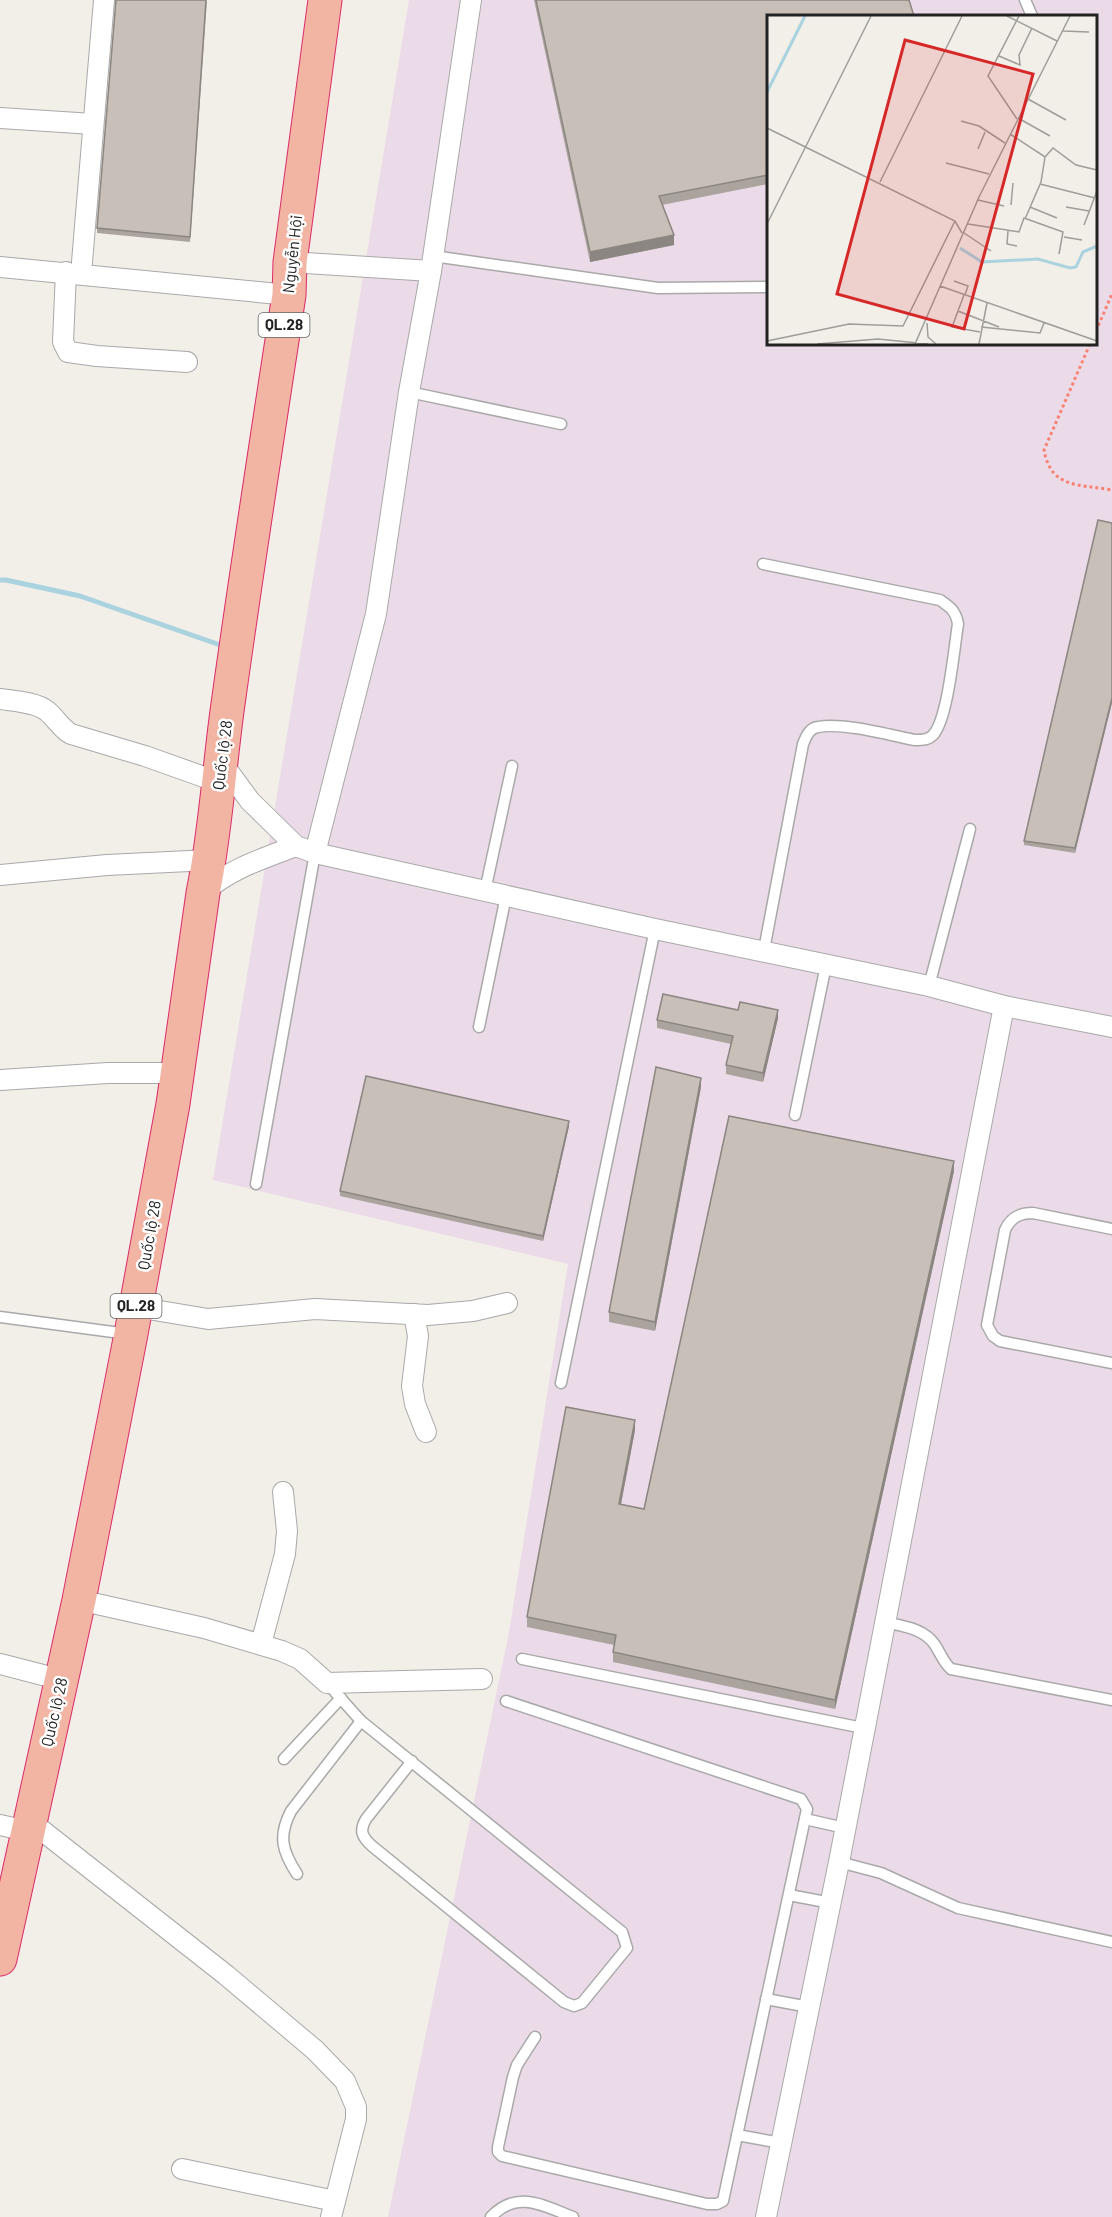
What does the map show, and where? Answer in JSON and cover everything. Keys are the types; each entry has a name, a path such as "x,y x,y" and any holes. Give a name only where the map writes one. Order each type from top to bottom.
{"highway":[{"name":"Nguyễn Hội","path":"236,647 289,295 290,262 324,1"},
{"name":"Quốc lộ 28","path":"0,1959 19,1825 62,1680 133,1321 177,1073 203,893 210,860 219,771 236,647"}],"street":[{"path":"104,0 93,124 63,342 68,352 187,362"},
{"path":"315,853 376,614 409,392 432,264 471,0"},
{"path":"0,118 93,124"},
{"path":"290,262 432,264"},
{"path":"0,267 289,295"},
{"path":"0,699 42,707 50,712 61,728 71,734 145,756 219,771 296,846 315,853 929,986 1004,1006 1112,1027"},
{"path":"203,893 217,881 238,870 296,846"},
{"path":"0,875 107,865 210,860"},
{"path":"766,2217 831,1903 1004,1006"},
{"path":"0,1080 108,1073 177,1073"},
{"path":"133,1321 208,1319 315,1309 414,1314 473,1311 507,1303"},
{"path":"414,1314 418,1336 412,1386 415,1404 426,1432"},
{"path":"261,1644 285,1554 287,1531 283,1492"},
{"path":"79,1600 204,1628 261,1644 300,1659 327,1683 482,1679"},
{"path":"0,1664 62,1680"},
{"path":"19,1825 226,1975 315,2050 345,2081 356,2107 356,2119 333,2209 182,2169"}],"lane":[{"path":"1024,0 1032,15"},
{"path":"432,264 658,288 767,287"},
{"path":"409,392 561,424"},
{"path":"763,564 940,600 957,615 958,624 942,721 927,740 844,728 816,727 807,733 764,950"},
{"path":"485,891 512,766"},
{"path":"929,986 970,829"},
{"path":"256,1184 315,853"},
{"path":"479,1027 506,896"},
{"path":"561,1383 655,928"},
{"path":"795,1115 826,965"},
{"path":"1112,1229 1033,1213 1022,1213 1014,1218 1005,1230 987,1325 993,1336 1000,1341 1112,1363"},
{"path":"0,1317 133,1321"},
{"path":"884,1622 927,1635 951,1669 1112,1700"},
{"path":"522,1659 863,1728"},
{"path":"327,1683 361,1721 412,1761 498,1833 622,1932 627,1948 582,2003 574,2006 564,2002 372,1846 363,1836 362,1827 366,1819 412,1761"},
{"path":"284,1759 341,1698"},
{"path":"506,1701 801,1799 807,1809 723,2201 714,2205 502,2156 498,2152 498,2147 513,2077 517,2065 535,2037"},
{"path":"297,1874 282,1844 285,1823 291,1811 361,1721"},
{"path":"805,1819 845,1828"},
{"path":"839,1862 881,1873 958,1908 1112,1942"},
{"path":"789,1895 831,1903"},
{"path":"766,1999 809,2007"},
{"path":"737,2135 781,2143"},
{"path":"491,2217 503,2206 521,2201 534,2202 573,2217"}],"path":[{"path":"1097,328 1112,294"},
{"path":"1090,345 1044,450 1046,463 1053,475 1064,483 1112,490"}],"shaded area":[{"path":"409,0 1112,0 1112,2217 388,2217 509,1632 568,1264 213,1180"}],"building":[{"path":"116,0 206,0 190,237 97,228"},
{"path":"536,0 909,0 914,15 767,15 767,175 659,196 674,235 590,252"},
{"path":"1098,520 1112,523 1112,698 1075,848 1024,841"},
{"path":"663,994 738,1010 740,1002 778,1010 763,1073 726,1065 733,1036 657,1020"},
{"path":"656,1067 701,1078 655,1322 609,1312"},
{"path":"366,1076 569,1121 543,1236 340,1191"},
{"path":"729,1116 954,1161 835,1700 613,1652 616,1635 527,1617 566,1407 635,1420 619,1504 644,1509"}],"waterway":[{"path":"0,580 80,596 223,646"}]}
